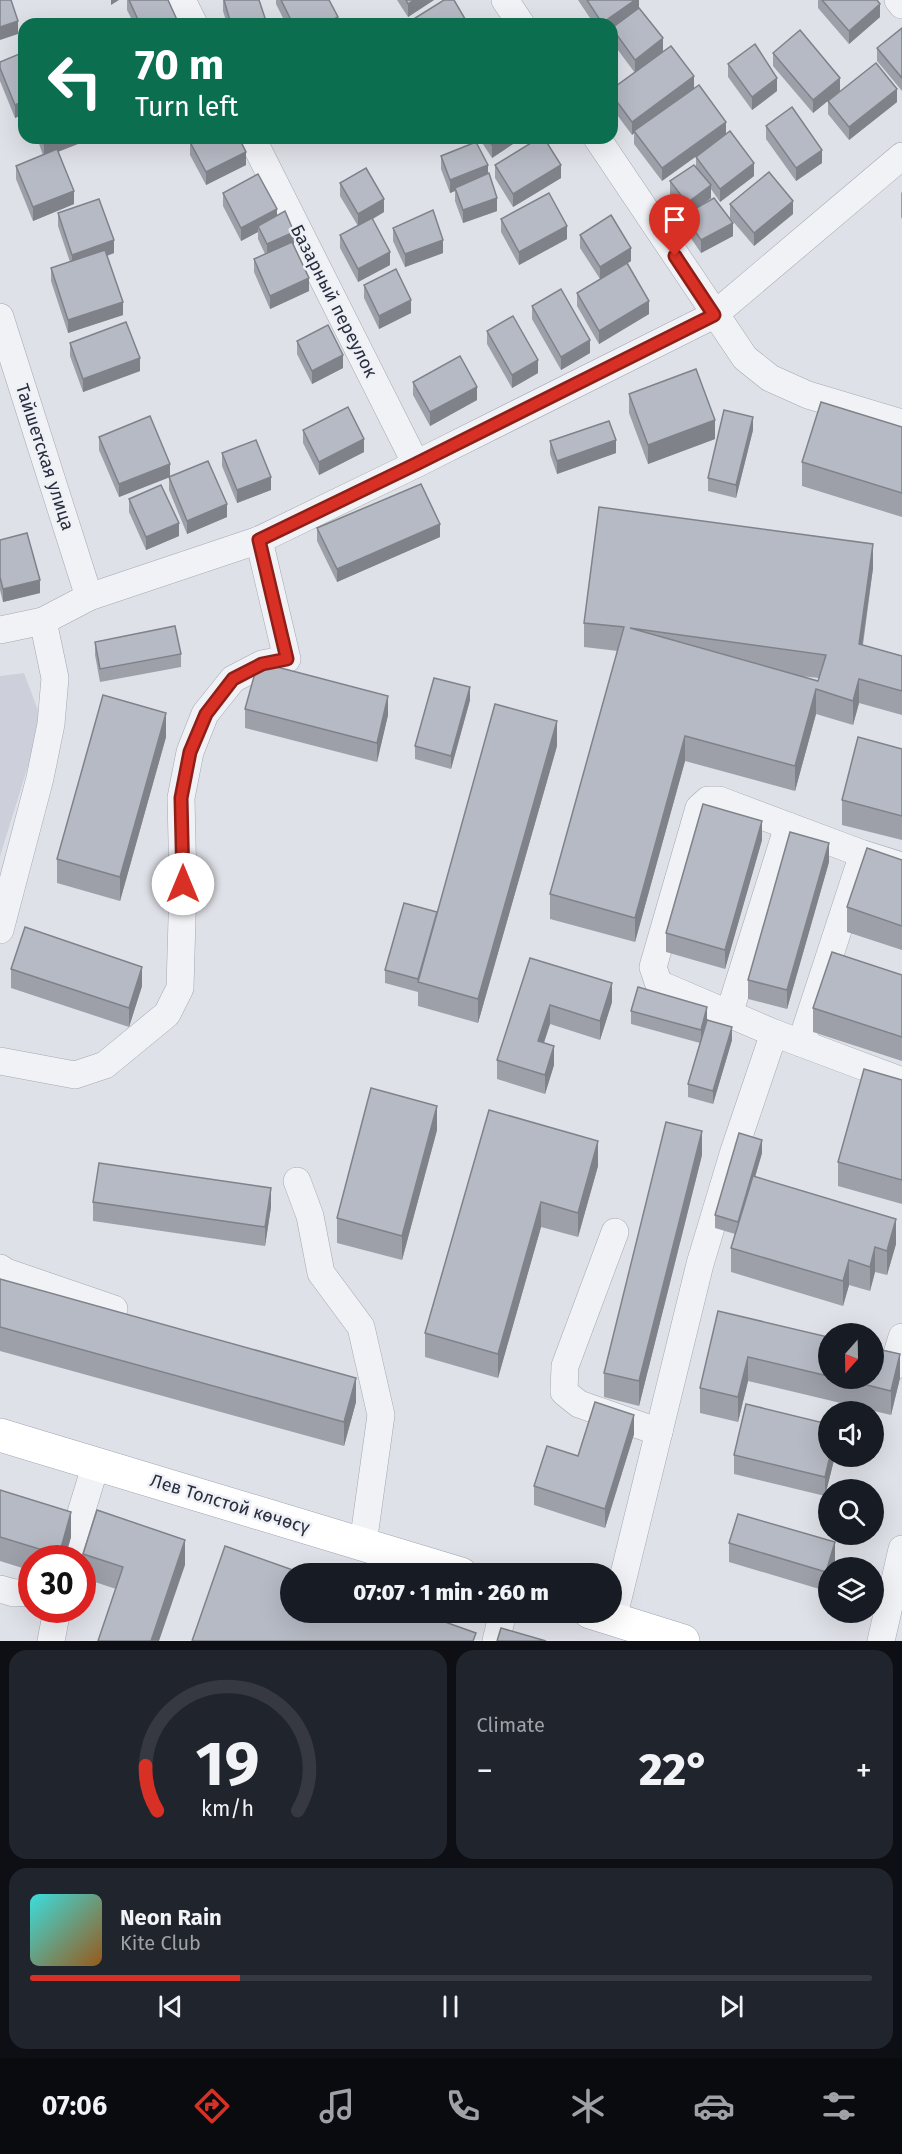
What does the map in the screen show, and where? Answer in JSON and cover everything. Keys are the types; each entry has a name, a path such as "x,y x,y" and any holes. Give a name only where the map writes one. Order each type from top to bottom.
{"main road":[{"name":"Лев Толстой көчөсү","path":"0,1435 425,1563"},
{"path":"622,1623 668,1639"}],"street":[{"path":"182,0 191,18"},
{"path":"505,0 517,18"},
{"path":"898,0 902,5"},
{"name":"Базарный переулок","path":"255,144 416,464"},
{"path":"601,144 744,358 770,378 808,395 902,423"},
{"path":"0,630 44,621 89,597 259,540 714,315 902,156"},
{"name":"Тайшетская улица","path":"0,317 89,597"},
{"path":"0,1061 75,1075 105,1065 167,1014 180,988 183,884 181,798 190,752 206,714 233,679 262,664 287,659 259,540"},
{"path":"0,930 40,778 51,724 56,678 44,621"},
{"path":"902,866 863,854 719,800 708,800 699,808 654,960 654,974 658,982 664,986 774,1033 902,1081"},
{"path":"729,1014 788,826"},
{"path":"801,1043 863,854"},
{"path":"618,1563 659,1432 700,1264 734,1151 774,1033"},
{"path":"297,1181 310,1216 321,1273 361,1327 381,1416 363,1544"},
{"path":"615,1232 565,1366 564,1392 579,1404 659,1432"},
{"path":"0,1268 114,1309"},
{"path":"893,1367 902,1337"},
{"path":"71,1545 96,1464"},
{"path":"881,1641 902,1549"},
{"path":"0,1589 18,1593"},
{"path":"51,1641 54,1623"},
{"path":"496,1641 500,1623"}],"shaded area":[{"path":"24,673 42,721 0,856 0,676"}],"building":[{"path":"0,0 11,0 18,21 0,27"},
{"path":"129,0 168,0 176,18 137,18"},
{"path":"224,0 259,0 265,18 229,18"},
{"path":"281,0 329,0 338,17 336,18 290,18"},
{"path":"444,0 454,0 464,18 415,18"},
{"path":"587,0 635,0 609,18 599,18"},
{"path":"822,0 877,0 880,4 849,31"},
{"path":"639,8 663,38 635,60 618,36 618,24"},
{"path":"902,28 902,78 877,48"},
{"path":"800,30 840,78 813,100 773,53"},
{"path":"755,44 777,78 752,97 728,64"},
{"path":"671,46 694,76 632,122 618,103 618,85"},
{"path":"18,54 18,104 15,105 0,68 0,62"},
{"path":"876,63 897,89 849,127 828,101"},
{"path":"699,85 726,122 662,168 634,131"},
{"path":"792,107 822,150 796,168 766,126"},
{"path":"730,131 754,163 720,189 696,157"},
{"path":"191,144 242,144 246,152 206,172"},
{"path":"471,144 477,144 488,165 450,180 441,156"},
{"path":"529,144 548,144 561,165 513,194 495,165"},
{"path":"57,149 74,191 33,207 16,166"},
{"path":"694,165 711,185 687,203 670,181"},
{"path":"366,168 384,199 358,214 340,183"},
{"path":"769,172 793,201 754,233 730,204"},
{"path":"489,173 497,198 463,210 455,188"},
{"path":"258,174 277,209 241,228 223,193"},
{"path":"549,193 567,226 519,252 501,219"},
{"path":"714,198 733,223 701,240 684,215"},
{"path":"99,199 114,240 72,255 58,213"},
{"path":"433,210 443,240 405,254 393,228"},
{"path":"285,211 294,232 267,244 258,226"},
{"path":"611,215 631,248 600,267 580,235"},
{"path":"372,218 390,252 358,269 340,235"},
{"path":"292,242 309,278 270,296 254,259"},
{"path":"105,250 123,302 68,320 51,268"},
{"path":"627,263 649,301 599,331 577,293"},
{"path":"396,269 411,300 379,316 364,285"},
{"path":"561,289 590,340 561,357 532,306"},
{"path":"513,316 538,360 512,375 487,331"},
{"path":"126,322 140,358 83,379 70,343"},
{"path":"328,325 343,355 312,371 297,341"},
{"path":"460,356 477,387 430,412 413,382"},
{"path":"696,369 715,420 648,445 629,394"},
{"path":"821,402 902,427 902,493 802,462"},
{"path":"348,407 364,439 319,462 303,430"},
{"path":"724,410 753,417 736,485 708,478"},
{"path":"150,416 170,464 119,484 99,437"},
{"path":"609,421 616,440 557,461 550,441"},
{"path":"256,440 271,477 237,490 222,453"},
{"path":"208,461 227,504 187,521 169,477"},
{"path":"421,484 440,524 337,569 317,528"},
{"path":"161,485 179,523 146,537 129,499"},
{"path":"599,507 873,544 859,644 902,656 902,691 859,679 853,701 816,689 795,766 685,736 635,918 550,894 624,627 584,623","holes":["630,628 826,655 818,681"]},
{"path":"27,533 40,580 3,589 0,577 0,540"},
{"path":"175,626 181,654 100,669 95,642"},
{"path":"258,662 388,696 377,743 245,709"},
{"path":"434,678 470,687 451,756 415,746"},
{"path":"103,695 166,713 120,877 57,859"},
{"path":"495,704 557,721 478,999 418,982"},
{"path":"858,737 902,749 902,816 842,800"},
{"path":"703,804 762,821 725,950 666,933"},
{"path":"790,832 829,843 787,990 748,980"},
{"path":"867,848 902,860 902,926 847,907"},
{"path":"404,903 437,912 418,979 385,970"},
{"path":"25,927 142,967 129,1008 11,969"},
{"path":"832,952 902,975 902,1037 813,1008"},
{"path":"530,958 612,983 600,1021 550,1005 538,1041 554,1046 545,1075 497,1060"},
{"path":"638,987 707,1007 701,1030 631,1011"},
{"path":"707,1020 732,1027 713,1091 688,1084"},
{"path":"864,1069 902,1080 902,1180 838,1162"},
{"path":"371,1088 437,1106 402,1236 337,1218"},
{"path":"489,1110 598,1141 578,1213 541,1202 498,1354 425,1333"},
{"path":"666,1122 702,1131 639,1381 604,1373"},
{"path":"739,1133 762,1140 738,1222 715,1215"},
{"path":"99,1163 271,1188 265,1227 93,1202"},
{"path":"753,1176 896,1219 887,1251 875,1247 870,1267 849,1260 843,1281 731,1248"},
{"path":"0,1279 356,1378 344,1422 0,1327"},
{"path":"718,1311 818,1335 818,1374 748,1357 738,1397 700,1388"},
{"path":"884,1350 900,1354 891,1391 883,1389"},
{"path":"595,1402 634,1415 605,1509 534,1486 547,1446 578,1456"},
{"path":"746,1404 818,1422 818,1467 827,1467 825,1477 734,1455"},
{"path":"0,1490 71,1512 62,1545 26,1545 0,1537"},
{"path":"97,1510 185,1540 151,1641 98,1641 123,1567 96,1558 96,1545 86,1545"},
{"path":"738,1514 818,1537 818,1545 834,1545 830,1557 818,1557 818,1570 729,1543"},
{"path":"225,1546 280,1565 280,1623 448,1623 476,1633 473,1641 192,1641"},
{"path":"501,1628 546,1641 497,1641"}],"route":[{"path":"183,884 181,798 190,752 206,714 233,679 262,664 287,659 259,540 714,315 675,256"}]}
